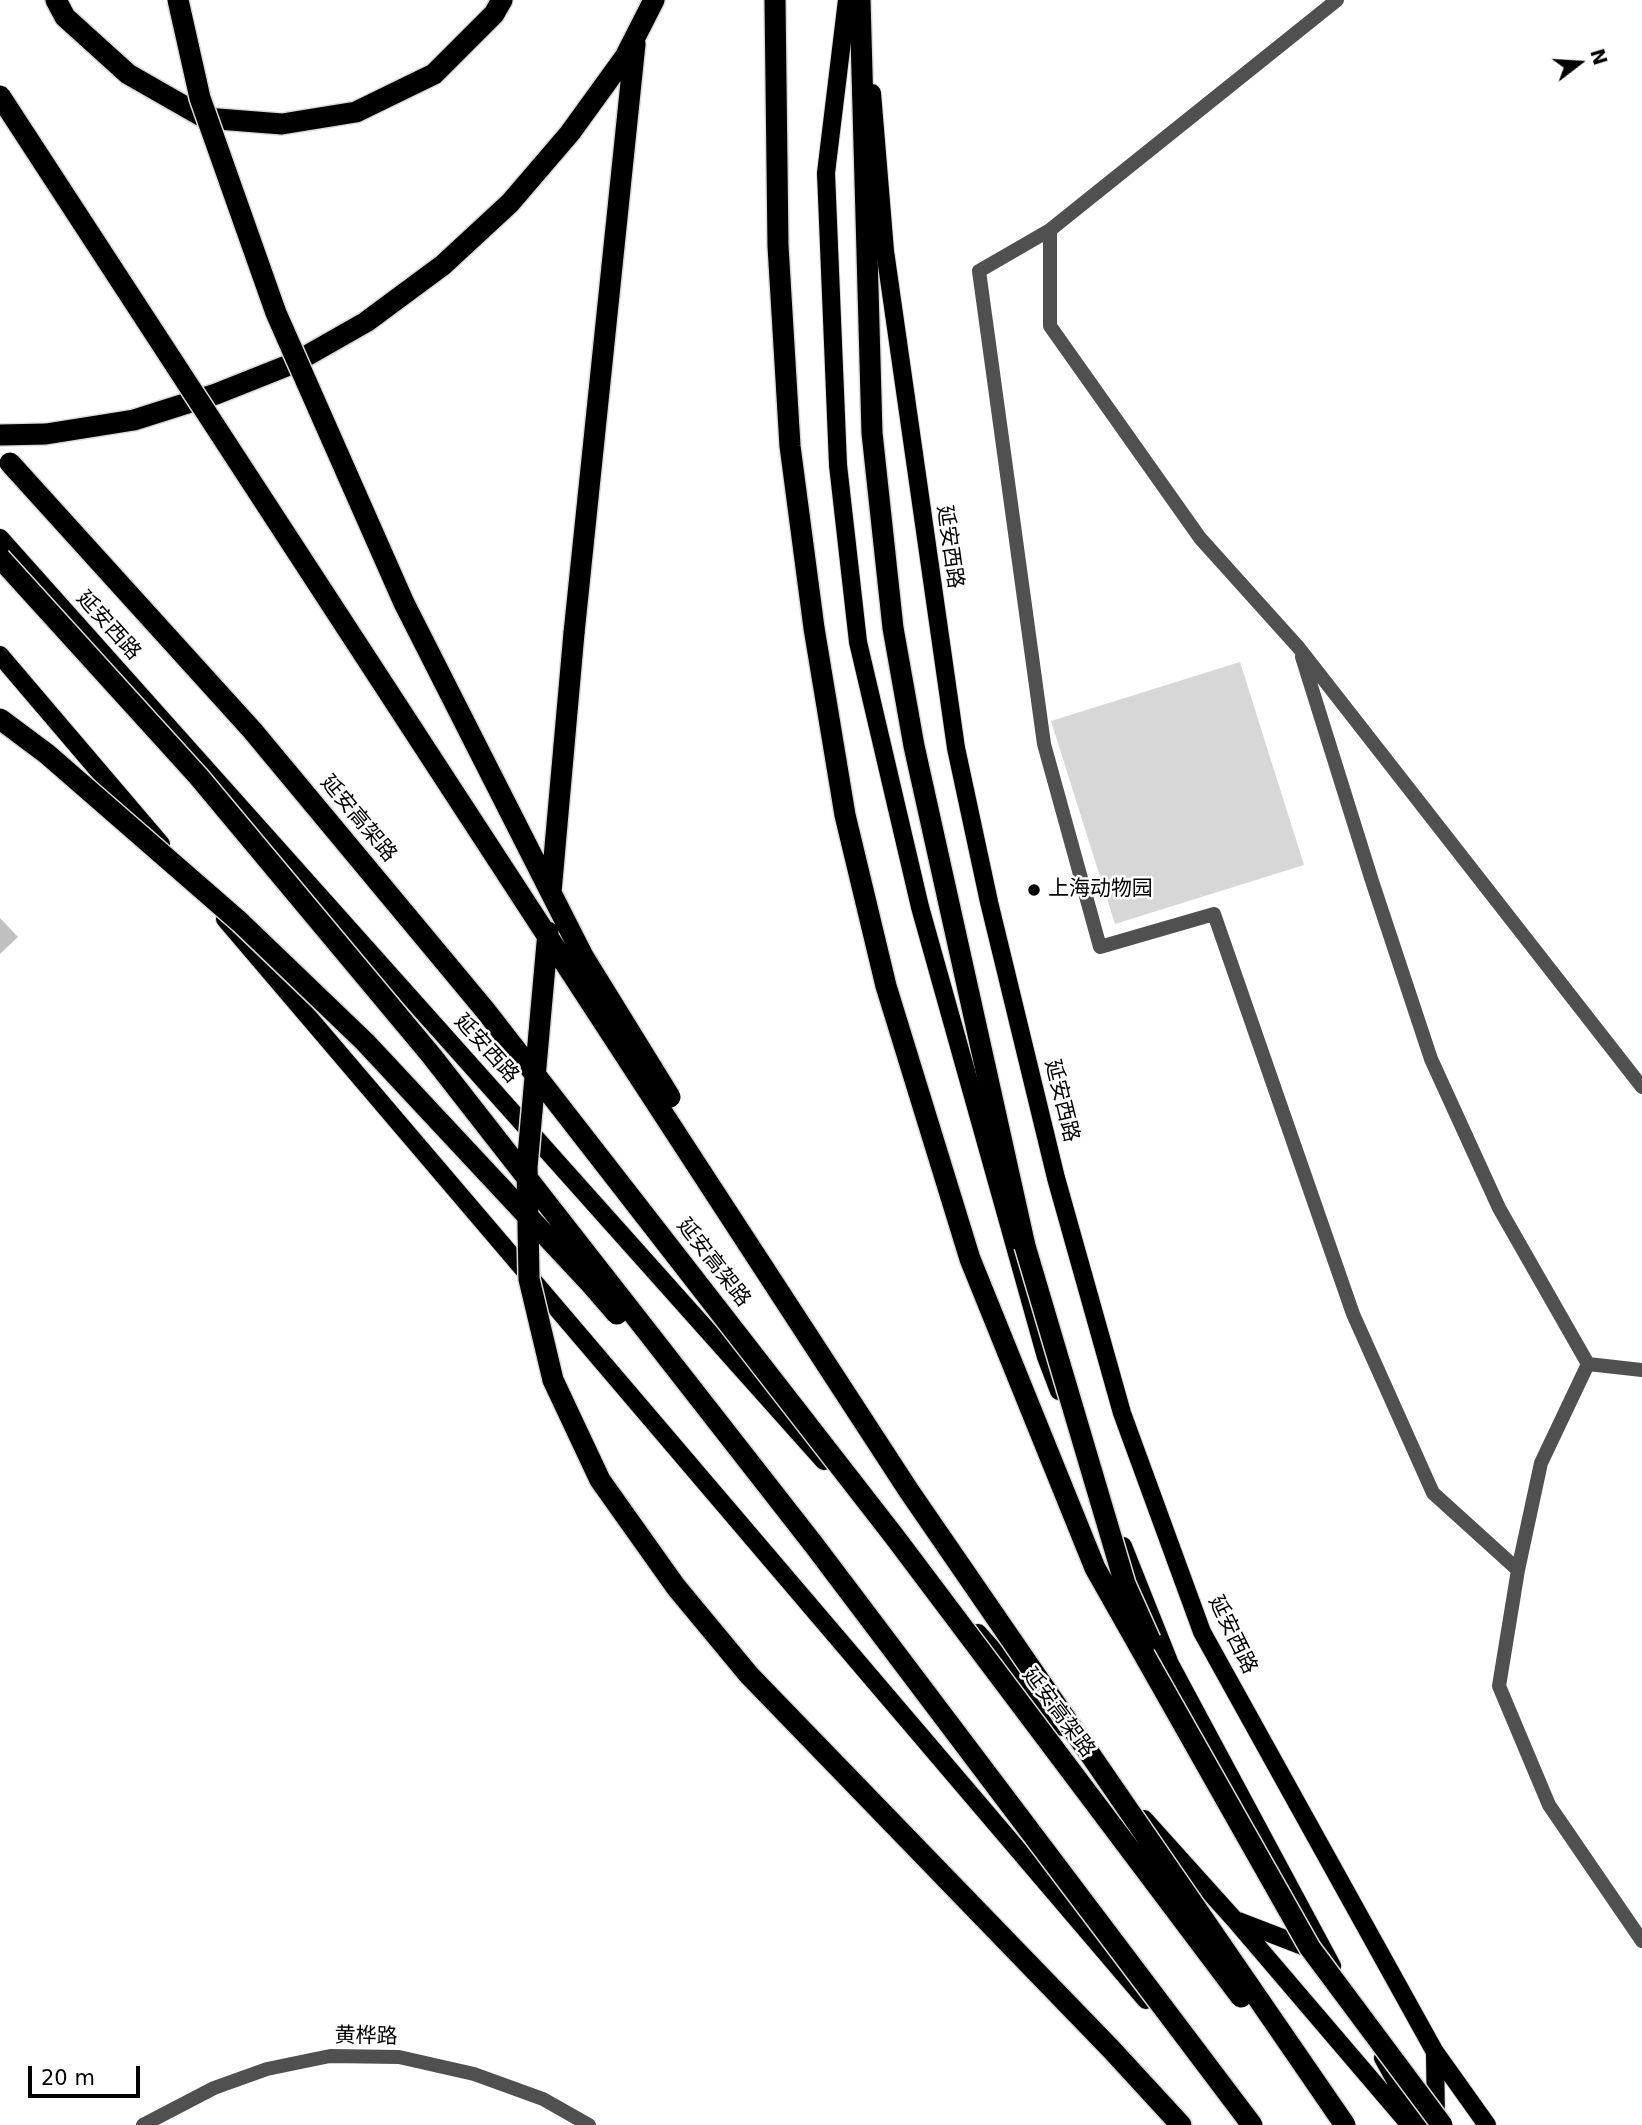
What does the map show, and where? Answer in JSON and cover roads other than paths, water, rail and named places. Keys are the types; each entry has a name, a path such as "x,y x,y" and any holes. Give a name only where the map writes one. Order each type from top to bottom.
{"highway":[{"path":"56,0 65,17 128,74 205,118 282,124 356,112 434,74 494,14 502,0"},
{"path":"178,0 200,98 276,313 404,603 583,956 909,1491"},
{"path":"640,0 575,620 527,1167 529,1279 553,1380 600,1480 676,1587 749,1675 1102,2039 1181,2125"},
{"path":"0,435 47,434 134,420 216,394 294,363 366,322 443,265 510,203 570,133 625,57 654,0"},
{"path":"775,0 778,246 790,446 814,628 845,816 886,986 970,1259 1095,1568 1310,1948 1442,2125"},
{"path":"862,0 872,433 893,628 914,746 1024,1246 1125,1584 1206,1763"},
{"path":"0,96 909,1491 1345,2125"},
{"name":"延安高架路","path":"5,458 252,730 485,1010 894,1536 1337,2125"},
{"path":"0,558 198,776 431,1055 814,1545 1252,2125"},
{"path":"0,719 47,754 240,922 365,1042 591,1284 814,1545"}],"main road":[{"path":"847,0 826,173 838,465 858,642 920,907 1046,1357 1170,1664 1420,2125"},
{"name":"延安西路","path":"862,0 885,251 956,748 989,902 1056,1178 1122,1413 1202,1632 1435,2052 1487,2125"},
{"name":"延安西路","path":"0,538 1234,1919 1410,2125"},
{"path":"0,655 1252,2125"},
{"path":"1234,1919 1326,1955"},
{"path":"1435,2052 1436,2125"}],"street":[{"path":"1337,0 1050,230 979,271 1044,744 1100,947 1214,914 1353,1314 1433,1493 1518,1570"},
{"path":"1050,230 1050,326 1199,538 1299,648 1642,1087"},
{"path":"1299,648 1431,1059 1499,1208 1587,1364"},
{"path":"1587,1364 1541,1463 1518,1570 1499,1686 1549,1805 1642,1941"},
{"path":"1587,1364 1642,1370"},
{"name":"黄桦路","path":"143,2125 214,2088 267,2069 330,2056 399,2057 474,2074 543,2099 589,2125"}],"place":[{"name":"上海动物园","path":"1034,890"}]}
